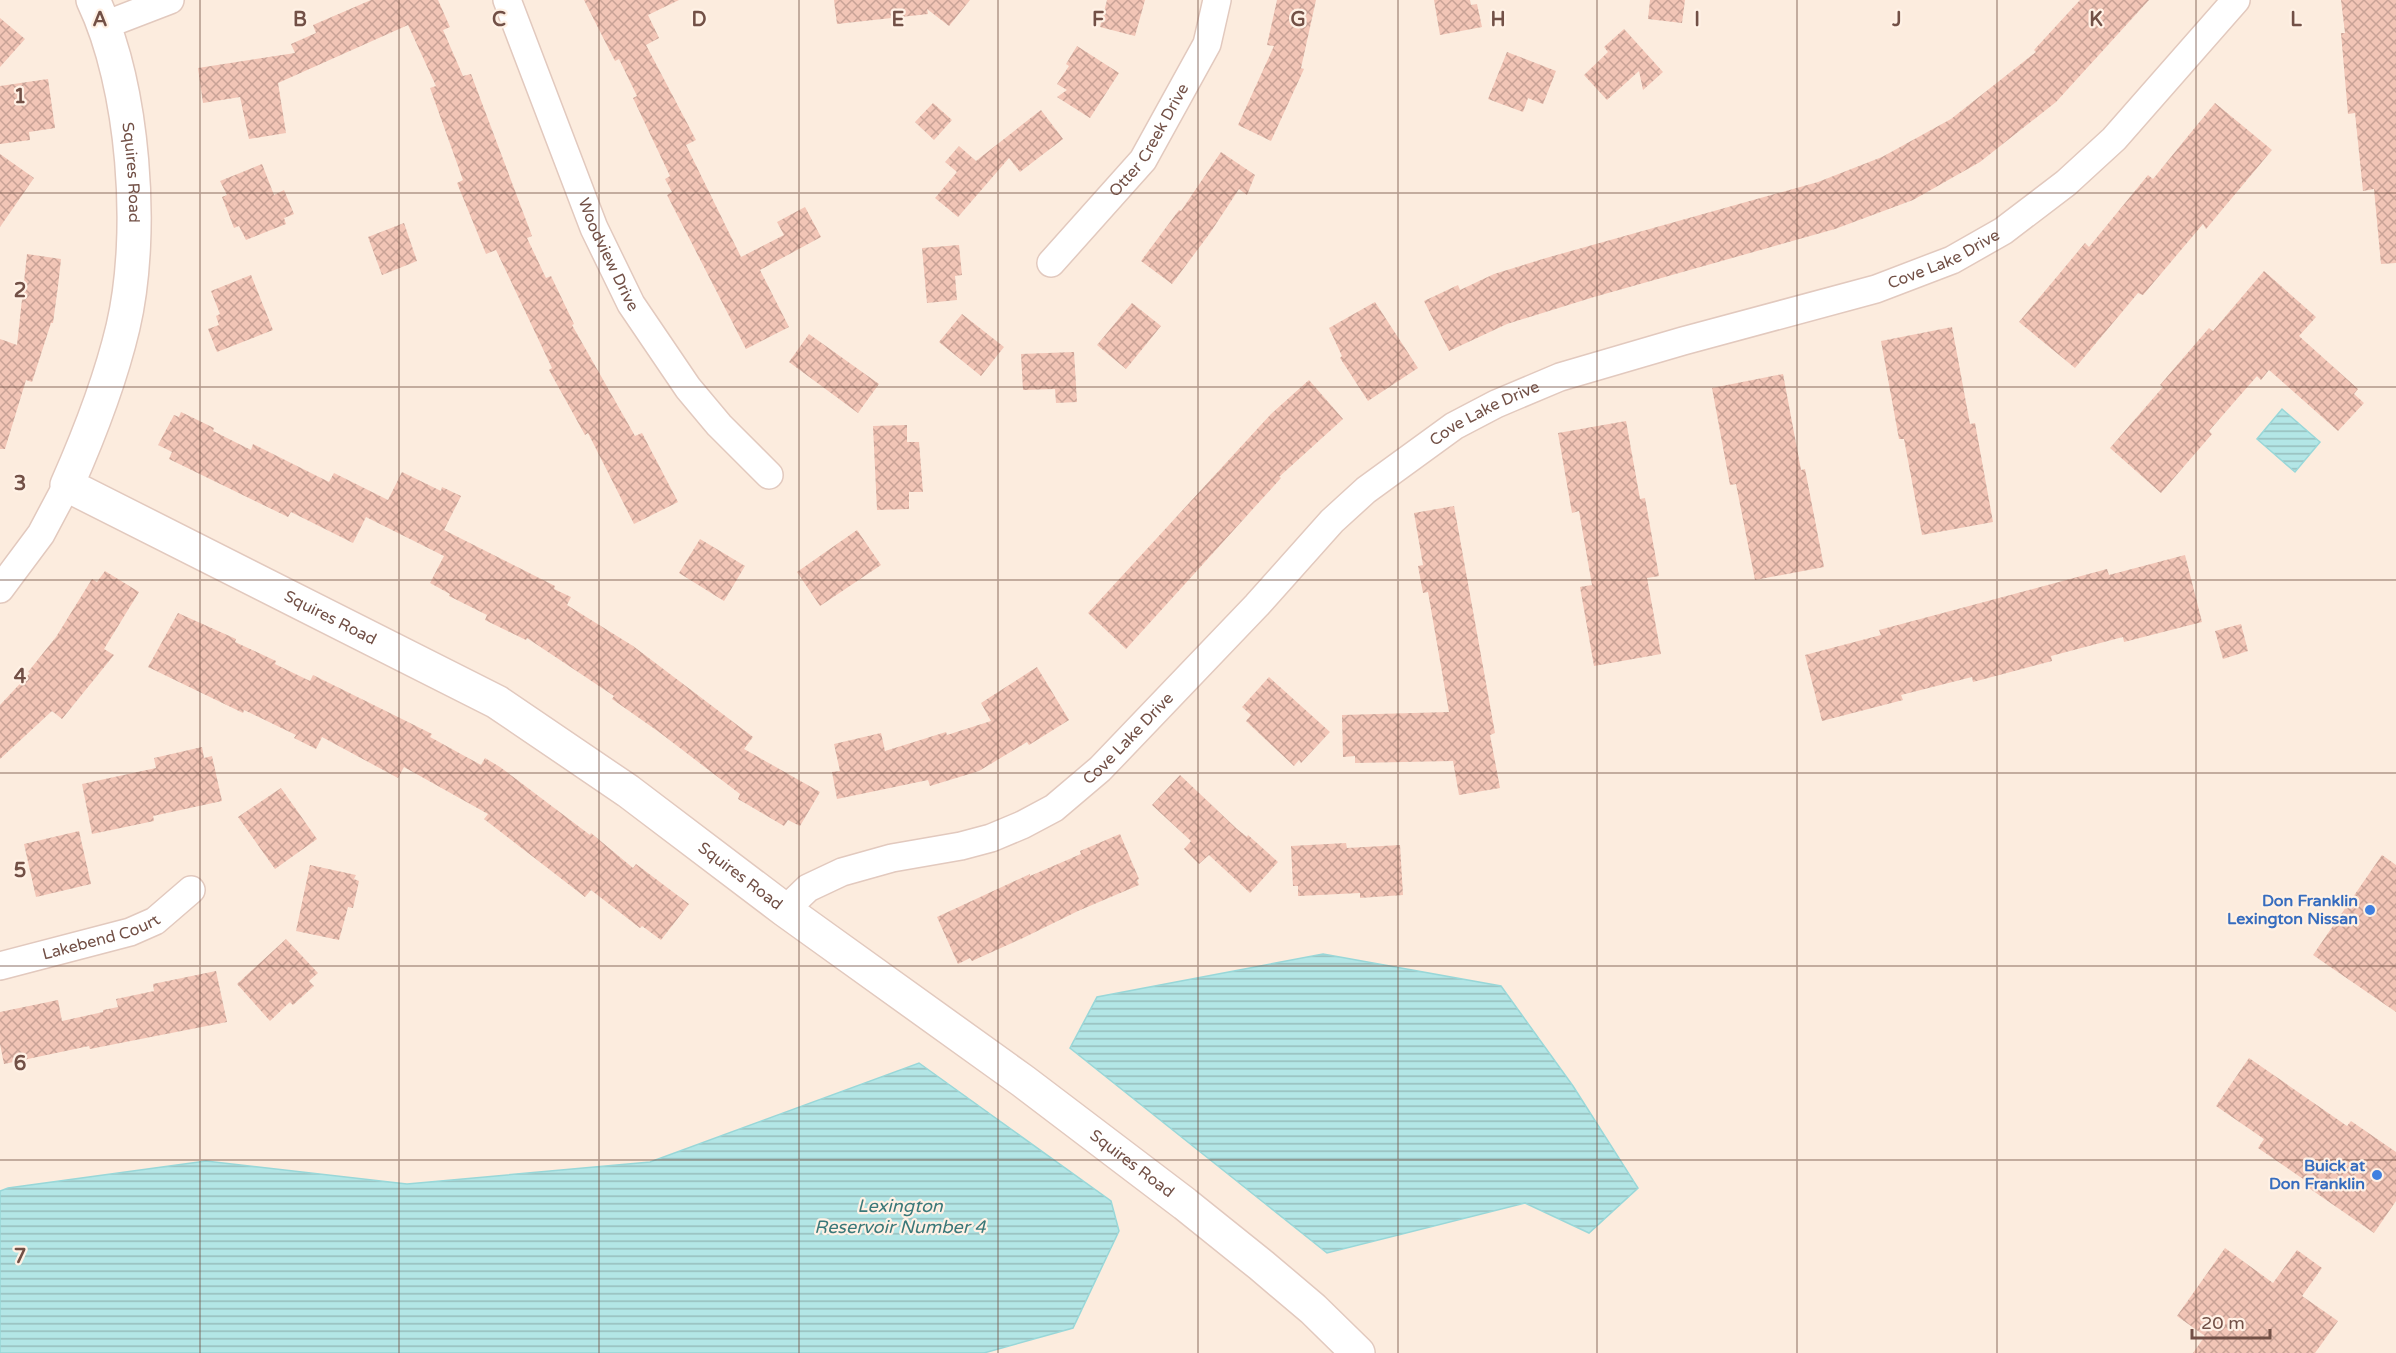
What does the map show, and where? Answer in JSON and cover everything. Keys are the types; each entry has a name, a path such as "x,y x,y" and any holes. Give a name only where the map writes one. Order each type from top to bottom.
{"street":[{"path":"99,12 170,0"},
{"name":"Woodview Drive","path":"507,0 594,228 631,304 688,388 719,425 770,476"},
{"name":"Otter Creek Drive","path":"1051,263 1143,160 1207,44 1217,0"},
{"name":"Cove Lake Drive","path":"785,910 808,888 842,872 892,858 991,838 1054,808 1100,769 1257,605 1332,521 1374,483 1454,426 1496,404 1560,377 1876,289 1952,260 2003,231 2066,183 2114,139 2236,0"},
{"name":"Squires Road","path":"0,589 41,534 67,485 93,425 110,377 124,324 131,272 134,211 131,152 122,90 99,12"},
{"name":"Squires Road","path":"67,485 497,702 628,791 785,910 1023,1081 1185,1204 1313,1309 1358,1353"},
{"name":"Lakebend Court","path":"0,966 130,932 154,921 191,890"}],"water":[{"path":"2282,409 2320,442 2295,472 2257,439"},
{"path":"1323,954 1501,986 1573,1086 1638,1188 1589,1233 1525,1203 1327,1253 1070,1048 1097,997"},
{"name":"Lexington Reservoir Number 4","path":"919,1063 1111,1201 1119,1231 1073,1328 984,1353 0,1353 0,1191 8,1188 206,1161 407,1184 650,1162"}],"building":[{"path":"371,0 438,0 450,27 443,30 463,76 471,74 532,236 527,238 546,278 551,276 574,324 572,325 635,436 642,433 678,502 634,524 588,433 585,435 549,370 552,368 496,250 486,254 457,183 463,180 430,88 436,86 408,25 278,83 286,133 249,139 240,97 203,103 198,68 295,53 291,44 316,33 313,25"},
{"path":"584,0 679,0 648,15 659,38 646,45 696,140 686,145 741,257 784,235 777,222 805,207 821,237 760,270 789,327 746,349 667,195 672,192 665,179 670,176 633,98 637,96 619,59 615,61"},
{"path":"834,0 970,0 949,26 927,9 928,14 837,24"},
{"path":"1107,0 1145,0 1135,36 1100,27"},
{"path":"1277,0 1316,0 1301,68 1304,69 1271,141 1238,125 1274,46 1267,45"},
{"path":"1434,0 1470,0 1471,5 1477,4 1482,27 1440,35"},
{"path":"1650,0 1685,0 1682,23 1648,19"},
{"path":"2080,0 2149,0 2056,102 1980,162 1913,200 1835,229 1507,324 1449,351 1424,301 1458,285 1460,290 1494,274 1546,258 1818,182 1882,157 1951,119 2036,52 2034,50"},
{"path":"2341,0 2396,0 2396,263 2381,264 2374,189 2363,191 2355,113 2348,114 2341,33 2345,33"},
{"path":"0,18 25,39 0,67"},
{"path":"1624,29 1663,72 1643,90 1639,71 1607,100 1584,75 1608,52 1604,47"},
{"path":"1077,46 1119,73 1090,118 1057,97 1067,90 1057,84 1069,66 1066,64"},
{"path":"1507,52 1556,71 1543,104 1528,98 1523,112 1488,99"},
{"path":"48,79 55,128 29,132 30,140 0,144 0,86"},
{"path":"933,103 952,120 934,140 915,122"},
{"path":"2215,103 2272,150 2206,229 2203,224 2143,295 2138,293 2075,368 2019,322 2085,243 2089,247 2148,175 2153,179"},
{"path":"1041,110 1063,139 1020,172 1009,158 958,217 935,198 957,172 945,162 959,146 976,161"},
{"path":"1221,152 1255,175 1247,195 1239,189 1172,284 1141,261 1179,210 1181,211"},
{"path":"0,154 34,178 0,227"},
{"path":"262,164 274,195 284,190 294,214 284,218 286,224 246,240 239,226 234,228 222,197 227,195 220,181"},
{"path":"404,223 417,261 382,275 368,237"},
{"path":"959,245 962,275 955,276 957,300 927,303 922,248"},
{"path":"27,254 61,259 53,323 51,323 32,382 26,380 5,449 0,449 0,339 17,345"},
{"path":"2264,271 2316,317 2299,336 2358,389 2354,394 2364,403 2338,431 2269,370 2261,380 2257,376 2209,431 2212,434 2161,493 2110,448 2163,387 2160,385 2209,328 2213,331"},
{"path":"251,275 273,330 217,352 208,329 219,325 216,316 220,314 211,291"},
{"path":"1375,302 1418,368 1368,401 1340,358 1342,356 1329,328"},
{"path":"1132,303 1161,326 1126,369 1097,345"},
{"path":"962,314 1004,347 981,376 939,342"},
{"path":"1952,327 1970,424 1975,423 1993,522 1922,535 1904,439 1899,439 1881,341"},
{"path":"809,334 879,384 858,413 789,362"},
{"path":"1074,352 1077,402 1056,403 1055,389 1023,390 1021,354"},
{"path":"1783,374 1801,470 1805,469 1824,567 1755,580 1736,484 1730,485 1712,388"},
{"path":"1309,380 1343,419 1279,477 1281,478 1126,649 1088,613 1271,414"},
{"path":"181,412 251,450 253,444 329,482 334,473 388,500 402,472 441,491 442,487 461,496 444,530 555,586 554,589 571,597 567,605 633,646 753,737 744,749 820,792 800,826 788,820 784,826 738,799 740,794 612,699 614,696 527,638 526,640 485,620 487,615 449,596 450,594 430,583 444,556 366,517 353,543 291,512 288,517 169,459 172,452 158,445 174,415 179,417"},
{"path":"1626,421 1640,499 1645,498 1659,576 1647,578 1661,654 1594,666 1580,587 1592,585 1579,511 1572,513 1558,433"},
{"path":"907,425 907,442 919,442 923,492 909,492 909,509 877,510 873,426"},
{"path":"1454,506 1495,733 1490,735 1500,788 1459,795 1453,761 1355,763 1355,756 1343,757 1342,715 1449,712 1428,592 1423,593 1418,566 1423,565 1414,513"},
{"path":"857,530 881,565 820,606 797,572"},
{"path":"700,539 745,566 724,601 679,573"},
{"path":"2185,555 2202,622 2124,642 2123,637 2051,656 2052,661 1973,682 1972,677 1901,695 1903,700 1822,721 1805,655 1881,635 1879,630 2107,569 2109,575"},
{"path":"105,571 139,592 104,649 114,655 62,719 52,711 0,759 0,705 30,673 28,672 56,637 92,579 97,582"},
{"path":"178,613 236,639 235,642 276,661 275,664 310,681 313,675 432,734 430,737 481,765 485,758 590,835 591,833 633,868 636,864 689,904 661,940 642,926 640,928 591,890 585,897 484,819 488,814 404,767 398,778 322,737 316,749 294,738 296,735 244,710 243,713 148,667"},
{"path":"2241,624 2248,651 2223,659 2215,631"},
{"path":"1037,667 1069,720 1029,745 1027,742 979,771 930,786 928,780 837,799 832,772 840,771 834,744 881,733 885,751 991,721 981,703"},
{"path":"1269,677 1330,732 1301,763 1299,760 1294,766 1246,721 1251,715 1242,707"},
{"path":"202,747 204,758 212,756 222,801 153,816 154,821 92,834 82,784 156,768 154,758"},
{"path":"1180,775 1237,829 1247,837 1248,835 1278,862 1250,893 1209,855 1199,864 1184,849 1191,841 1152,805"},
{"path":"281,788 317,839 275,869 238,817"},
{"path":"79,831 91,884 36,897 24,844"},
{"path":"1120,834 1139,879 1137,880 1139,885 972,961 970,958 958,964 937,917 1030,874 1030,876 1081,854 1080,851"},
{"path":"1346,843 1347,848 1400,845 1403,895 1360,898 1360,893 1298,896 1298,886 1293,886 1291,846"},
{"name":"Don Franklin Lexington Nissan","path":"2382,855 2396,865 2396,1012 2313,955"},
{"path":"310,865 356,875 354,879 359,881 353,908 348,907 339,940 296,931"},
{"path":"286,939 318,973 309,981 314,986 293,1005 290,1002 270,1021 237,984"},
{"path":"216,971 227,1022 90,1049 89,1046 4,1064 0,1044 0,1012 58,1000 62,1021 118,1007 116,999 154,991 153,984"},
{"path":"2249,1058 2347,1126 2351,1121 2396,1152 2396,1201 2374,1233 2306,1186 2309,1183 2258,1148 2264,1139 2216,1106"},
{"path":"2225,1248 2273,1283 2297,1250 2322,1268 2302,1296 2338,1321 2315,1353 2193,1353 2205,1336 2177,1316"}],"place":[{"name":"Don Franklin Lexington Nissan","path":"2370,910"},
{"name":"Buick at Don Franklin","path":"2377,1175"}]}
